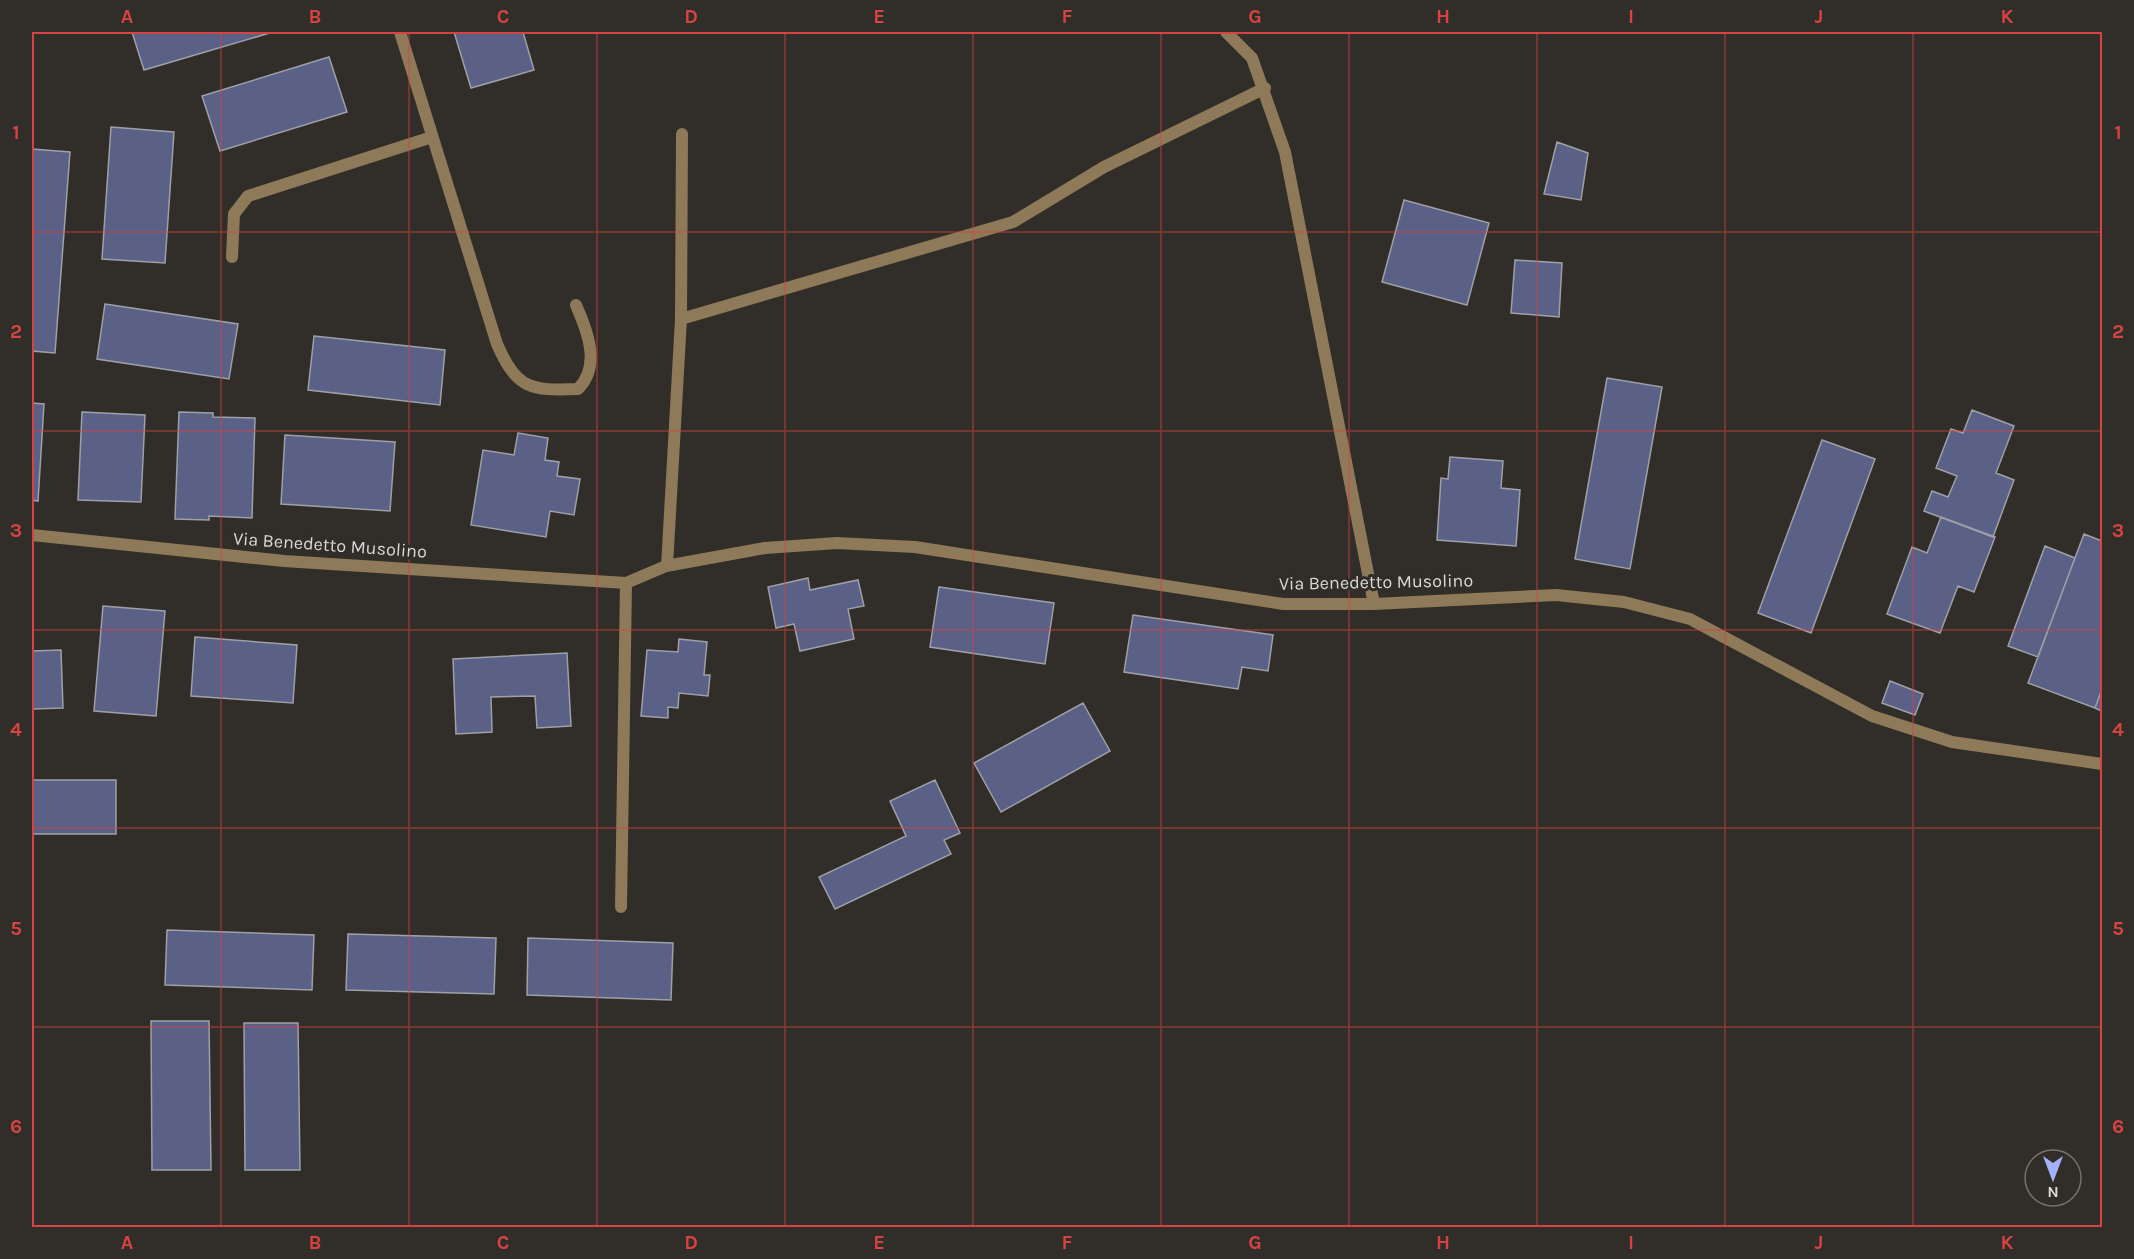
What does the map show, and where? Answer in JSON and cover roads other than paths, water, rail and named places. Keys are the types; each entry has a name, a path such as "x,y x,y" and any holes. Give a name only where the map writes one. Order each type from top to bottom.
{"street":[{"path":"400,32 497,344 509,371 525,384 554,390 578,389 587,380 592,368 587,329 576,305"},
{"path":"1226,32 1252,58 1265,88 1285,152 1374,604"},
{"path":"681,320 1013,222 1104,167 1265,88"},
{"path":"667,566 681,320 682,134"},
{"path":"232,257 234,214 248,196 432,137"},
{"name":"Via Benedetto Musolino","path":"32,536 284,561 626,583 667,566 765,548 837,543 915,547 1283,604 1374,604 1556,595 1624,602 1690,619 1872,716 1952,742 2103,764"},
{"path":"621,907 626,583"}]}
